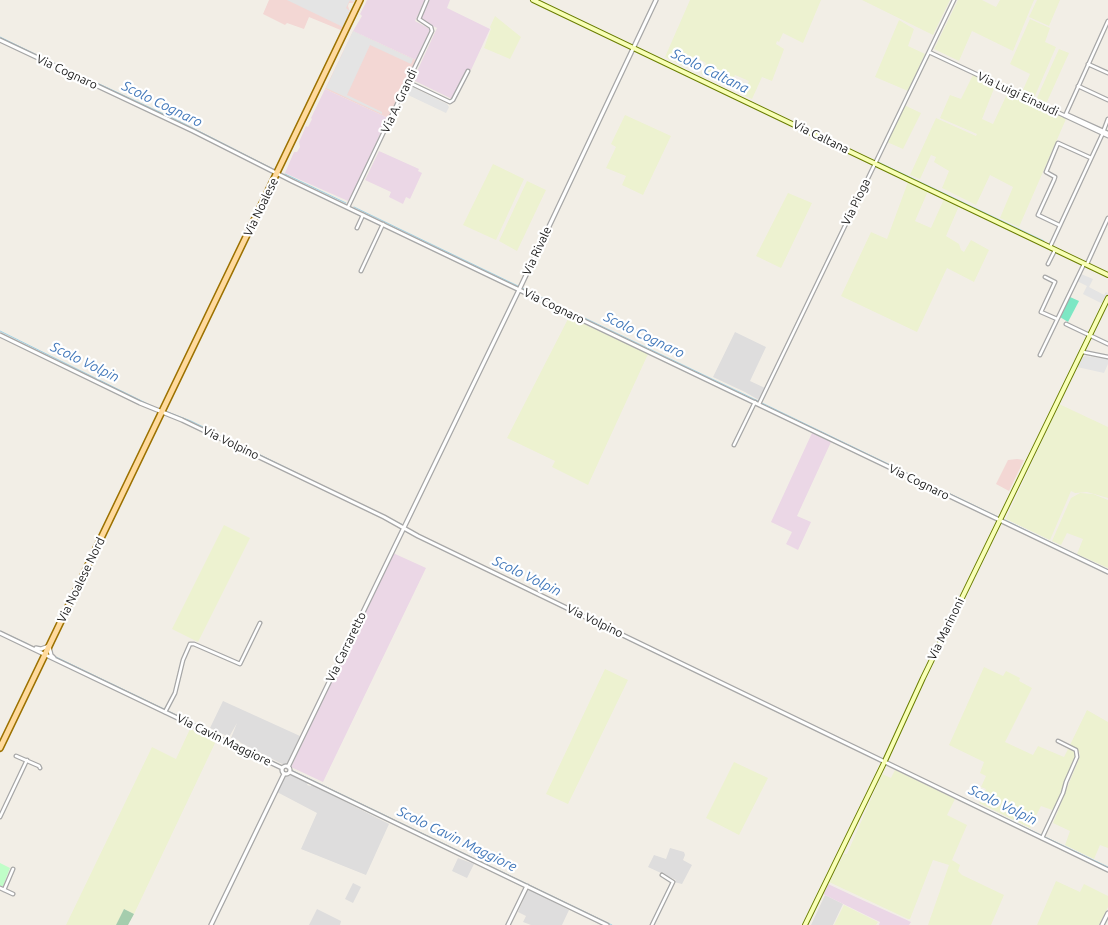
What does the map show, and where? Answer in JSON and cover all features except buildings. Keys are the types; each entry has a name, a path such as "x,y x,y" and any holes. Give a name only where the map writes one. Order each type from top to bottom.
{"main road":[{"name":"Via Noalese","path":"162,413 360,0"},
{"name":"Via Caltana","path":"533,0 633,46 874,164 1108,275"},
{"name":"Via Marinoni","path":"805,925 884,763 920,682 1108,298"},
{"name":"Via Noalese Nord","path":"0,748 162,413"}],"street":[{"name":"Via A. Grandi","path":"348,207 432,31 431,27 419,19 427,0"},
{"name":"Via Rivale","path":"404,527 656,0"},
{"name":"Via Pioga","path":"759,404 954,0"},
{"path":"1065,115 1108,21"},
{"name":"Via Cognaro","path":"0,40 1108,572"},
{"name":"Via Luigi Einaudi","path":"929,52 1108,134"},
{"path":"1088,64 1108,73"},
{"path":"408,82 450,102 453,100 468,72"},
{"path":"1078,86 1108,100"},
{"path":"1050,248 1108,119"},
{"path":"1060,226 1038,215 1055,177 1046,172 1058,143 1092,158"},
{"path":"357,228 363,214"},
{"path":"1040,355 1108,218"},
{"path":"361,271 383,224"},
{"path":"1048,264 1055,250"},
{"path":"1045,277 1055,282 1041,312 1057,319"},
{"path":"1066,324 1108,344"},
{"name":"Via Volpino","path":"0,335 162,413 182,420 252,453 384,517 418,536 1108,870"},
{"path":"1081,352 1108,357"},
{"path":"734,445 755,402"},
{"name":"Via Carraretto","path":"288,767 404,527"},
{"name":"Via Cavin Maggiore","path":"166,710 177,688 183,660 190,644 240,664 260,623"},
{"name":"Via Cavin Maggiore","path":"0,633 166,710 282,768 288,767 290,772 284,774 282,768"},
{"name":"Via Cavin Maggiore","path":"33,648 46,653 56,660"},
{"path":"1043,837 1077,757 1076,750 1058,741"},
{"path":"16,756 40,768"},
{"path":"0,817 27,760"},
{"path":"290,772 607,925"},
{"path":"211,925 284,774"},
{"path":"4,890 13,869"},
{"path":"652,925 673,882 662,875"},
{"path":"508,925 527,886"},
{"path":"0,888 13,894"},
{"path":"1102,925 1108,913"}],"shaded area":[{"path":"269,0 355,0 353,3 349,3 350,12 343,31 309,17 304,29 287,23 285,25 263,14"},
{"path":"287,0 350,0 346,8 350,11 343,27"},
{"path":"367,0 425,0 415,21 430,30 416,60 353,31 362,16 360,14"},
{"path":"429,0 450,0 447,8 490,29 471,70 467,69 452,99 413,80 437,28 421,18"},
{"path":"353,31 416,60 388,118 325,89"},
{"path":"353,31 413,59 411,64 370,45 347,95 382,112 382,114 326,88"},
{"path":"412,87 447,104 449,107 446,113 406,94 408,88"},
{"path":"325,89 388,118 348,201 285,173 294,152 297,152 300,147 299,142 306,126 308,127 312,119"},
{"path":"379,151 419,169 418,171 422,173 410,199 406,197 403,204 389,197 391,192 365,180"},
{"path":"1081,274 1093,279 1089,287 1104,295 1106,292 1108,293 1103,304 1083,294 1087,286 1077,281"},
{"path":"735,332 766,347 750,381 765,388 759,400 713,377"},
{"path":"1085,356 1108,359 1104,373 1077,367 1081,358"},
{"path":"812,433 831,442 797,516 811,522 798,550 786,544 792,532 771,522"},
{"path":"1008,460 1024,460 1009,491 996,484"},
{"path":"393,553 426,568 323,782 291,767"},
{"path":"223,701 300,736 287,764 284,765 231,738 237,723 229,737 210,728"},
{"path":"292,775 308,783 307,785 312,785 389,824 366,875 301,849 317,813 277,792 286,776"},
{"path":"670,848 684,852 683,860 692,865 682,884 674,882 676,880 648,867 654,855 666,859"},
{"path":"458,858 474,864 467,878 452,871"},
{"path":"353,883 361,887 353,903 345,899"},
{"path":"828,884 911,922 909,925 879,925 880,922 823,894"},
{"path":"528,889 569,910 562,925 531,925 523,922 526,916 518,912"},
{"path":"825,895 843,904 833,925 811,925"},
{"path":"317,909 341,921 340,925 309,925"}],"green space":[{"path":"690,0 821,0 803,43 783,33 779,42 777,41 776,44 784,49 772,81 762,77 752,99 743,95 749,81 735,75 729,88 701,74 706,63 694,56 687,68 665,57"},
{"path":"862,0 950,0 933,35"},
{"path":"958,0 982,0 996,7 1000,0 1034,0 1013,51 972,31 959,61 934,49"},
{"path":"1037,0 1060,0 1049,26 1029,17"},
{"path":"495,16 521,37 510,59 484,48"},
{"path":"1030,19 1050,28 1045,42 1056,47 1034,98 1022,92 1030,74 1010,64"},
{"path":"899,20 914,29 908,46 925,54 908,91 875,77"},
{"path":"1059,49 1069,53 1046,104 1036,100"},
{"path":"973,75 995,86 982,119 993,124 1008,92 1066,119 1019,227 1000,218 1013,187 990,175 976,205 942,188 949,171 934,162 936,157 931,155 920,179 910,175 936,118 976,136 977,134 940,118 950,95 961,99"},
{"path":"904,105 921,113 903,149 887,142"},
{"path":"625,115 671,136 643,195 622,185 626,176 606,168 616,147 611,144"},
{"path":"493,164 524,179 496,240 463,225"},
{"path":"527,181 546,190 517,251 499,241"},
{"path":"908,182 928,191 915,221 931,228 944,199 959,206 946,236 959,244 964,252 971,240 989,250 974,282 947,268 917,332 841,296 871,232 887,239"},
{"path":"788,193 812,203 781,268 756,256"},
{"path":"1070,297 1079,301 1068,322 1060,317"},
{"path":"569,317 648,354 588,485 552,467 555,461 507,438"},
{"path":"1059,404 1108,427 1108,498 1087,492 1075,493 1071,491 1050,540 1006,519"},
{"path":"1080,493 1093,494 1108,500 1108,568 1077,554 1083,539 1067,533 1061,545 1052,541 1071,498"},
{"path":"224,525 250,538 198,642 172,629"},
{"path":"984,667 1003,676 1006,671 1020,678 1019,681 1032,688 1005,742 1033,755 1038,746 1064,757 1069,747 1077,755 1055,811 1041,806 1030,828 979,803 986,789 981,787 986,776 980,773 984,762 949,745"},
{"path":"605,669 628,680 568,804 546,794"},
{"path":"1087,710 1108,722 1108,848 1100,845 1094,859 1065,845 1070,831 1053,823 1080,756 1079,751 1070,745"},
{"path":"190,729 216,741 134,914 124,909 116,925 66,925 152,747 176,759"},
{"path":"734,762 768,778 739,835 706,818"},
{"path":"895,770 955,799 947,815 967,825 952,860 960,865 958,871 962,875 1004,895 991,925 928,925 949,865 933,860 910,919 829,882 844,854 847,854 882,774 891,778"},
{"path":"0,863 10,868 3,886 0,886"},
{"path":"1056,881 1080,892 1084,884 1108,896 1108,907 1099,925 1037,925"},
{"path":"844,905 878,922 876,925 834,925"},
{"path":"124,909 134,914 128,925 116,925"}],"waterway":[{"name":"Scolo Caltana","path":"538,0 874,161"},
{"name":"Scolo Cognaro","path":"0,37 37,55"},
{"name":"Scolo Cognaro","path":"39,56 181,122 275,170"},
{"name":"Scolo Caltana","path":"878,162 1044,241"},
{"name":"Scolo Cognaro","path":"285,174 346,203"},
{"name":"Scolo Cognaro","path":"354,207 518,286"},
{"name":"Scolo Cognaro","path":"522,288 758,401"},
{"name":"Scolo Volpin","path":"0,331 154,407"},
{"name":"Scolo Cognaro","path":"762,403 998,517"},
{"name":"Scolo Volpin","path":"165,411 191,421 403,525"},
{"name":"Scolo Cognaro","path":"1005,520 1108,570"},
{"name":"Scolo Volpin","path":"446,548 701,671"},
{"name":"Scolo Cavin Maggiore","path":"0,631 28,644"},
{"name":"Scolo Cavin Maggiore","path":"56,657 280,765"},
{"name":"Scolo Volpin","path":"888,762 1108,867"},
{"name":"Scolo Cavin Maggiore","path":"293,771 612,925"}]}
